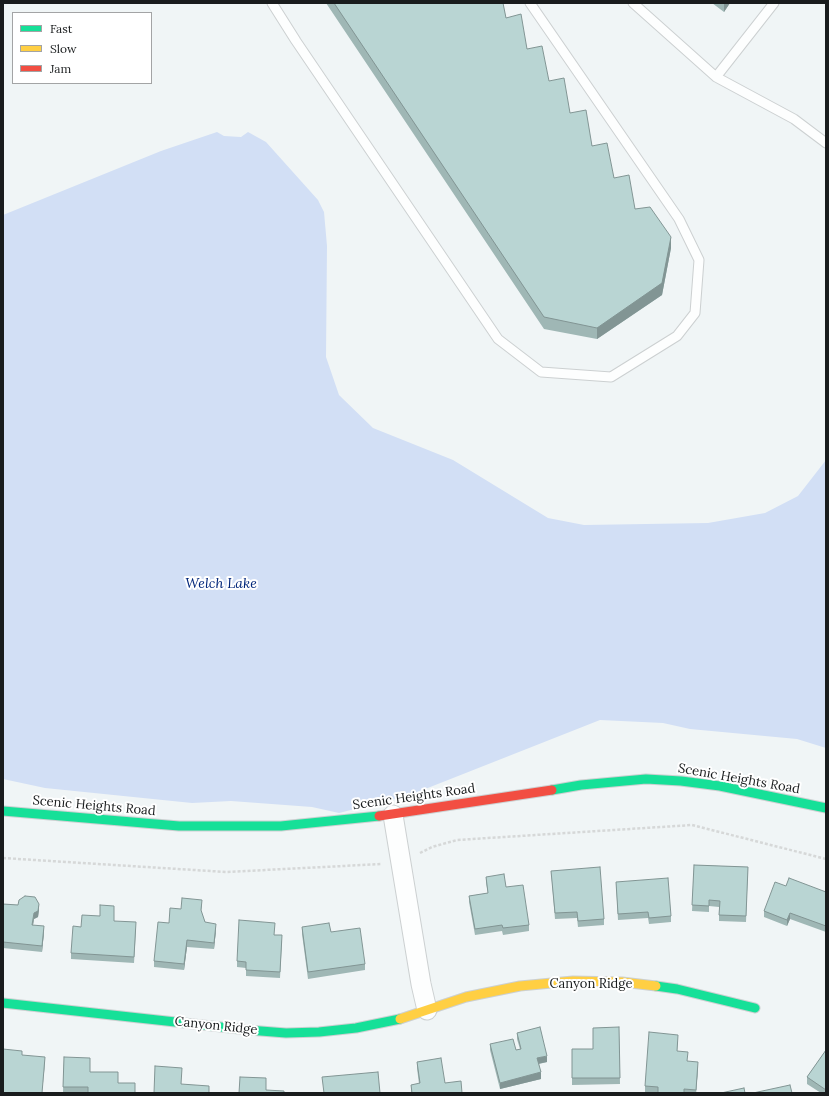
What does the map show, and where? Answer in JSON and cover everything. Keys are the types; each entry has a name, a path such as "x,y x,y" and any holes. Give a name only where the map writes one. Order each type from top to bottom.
{"street":[{"name":"Scenic Heights Road","path":"3,811 187,826 281,826 393,815 581,785 646,779 681,781 720,786 826,808"},
{"path":"393,815 421,984 427,1010"},
{"name":"Canyon Ridge","path":"3,1003 286,1033 319,1032 356,1028 394,1021 466,996 520,986 573,981 622,982 677,989 755,1008"}],"lane":[{"path":"272,3 296,41 498,339 540,372 611,377 677,336 695,313 699,260 680,219 530,3"},
{"path":"633,3 716,77 794,119 826,143"},
{"path":"716,77 774,3"}],"water":[{"name":"Welch Lake","path":"217,132 224,136 241,137 248,132 266,142 318,200 324,212 327,246 326,357 339,395 373,428 453,460 548,518 584,525 708,523 765,513 798,496 826,460 826,748 797,739 690,729 663,723 600,720 410,795 339,813 312,807 231,801 192,803 45,788 3,779 3,215 161,151"}],"building":[{"path":"334,3 503,3 506,18 521,14 527,49 542,46 549,81 564,78 570,113 586,110 592,146 607,143 614,178 629,175 635,209 650,207 671,237 662,283 597,328 544,317"},
{"path":"694,865 748,867 746,916 719,915 720,901 709,900 709,906 692,905"},
{"path":"600,867 604,919 578,921 577,912 555,913 551,871"},
{"path":"504,874 506,887 523,885 529,925 503,928 502,925 475,929 469,896 488,893 486,877"},
{"path":"668,878 671,916 649,918 648,912 618,914 616,882"},
{"path":"789,878 826,892 826,926 790,913 787,920 764,911 775,882 786,886"},
{"path":"25,896 35,897 39,904 38,911 34,913 32,925 44,926 42,946 3,942 3,904 18,905 19,900"},
{"path":"182,898 202,900 201,910 205,922 216,924 214,943 187,940 184,964 154,961 158,922 169,923 170,908 181,909"},
{"path":"100,905 114,906 114,921 136,922 134,957 71,953 73,926 81,927 82,915 100,916"},
{"path":"239,920 275,923 274,935 282,935 280,972 246,970 246,962 237,961"},
{"path":"329,923 331,932 360,928 365,964 308,972 302,927"},
{"path":"540,1027 547,1056 537,1058 541,1072 500,1083 490,1044 513,1039 516,1050 521,1049 517,1033"},
{"path":"619,1027 620,1078 572,1078 572,1049 593,1049 593,1028"},
{"path":"649,1032 678,1035 677,1051 688,1052 687,1061 698,1062 696,1090 684,1089 684,1093 658,1093 658,1087 645,1086"},
{"path":"3,1049 22,1051 22,1055 45,1057 42,1093 3,1093"},
{"path":"826,1050 826,1090 807,1077"},
{"path":"64,1057 90,1058 90,1072 118,1072 118,1083 135,1083 135,1093 88,1093 88,1087 63,1087"},
{"path":"441,1058 445,1083 461,1081 462,1093 412,1093 411,1085 420,1083 417,1062"},
{"path":"155,1066 182,1068 181,1084 209,1086 209,1093 154,1093"},
{"path":"378,1072 380,1093 324,1093 322,1077"},
{"path":"240,1077 266,1078 266,1090 284,1091 284,1093 239,1093"},
{"path":"790,1085 792,1093 753,1093"},
{"path":"744,1088 745,1093 721,1093"}],"traffic: fast":[{"path":"552,790 581,785 646,779 681,781 720,786 826,808"},
{"path":"3,811 179,826 281,826 379,816"},
{"path":"656,986 677,989 755,1008"},
{"path":"3,1003 286,1033 319,1032 356,1028 400,1019"}],"traffic: slow":[{"path":"400,1019 466,997 520,986 573,981 622,982 656,986"}],"traffic: jam":[{"path":"379,816 552,790"}]}
